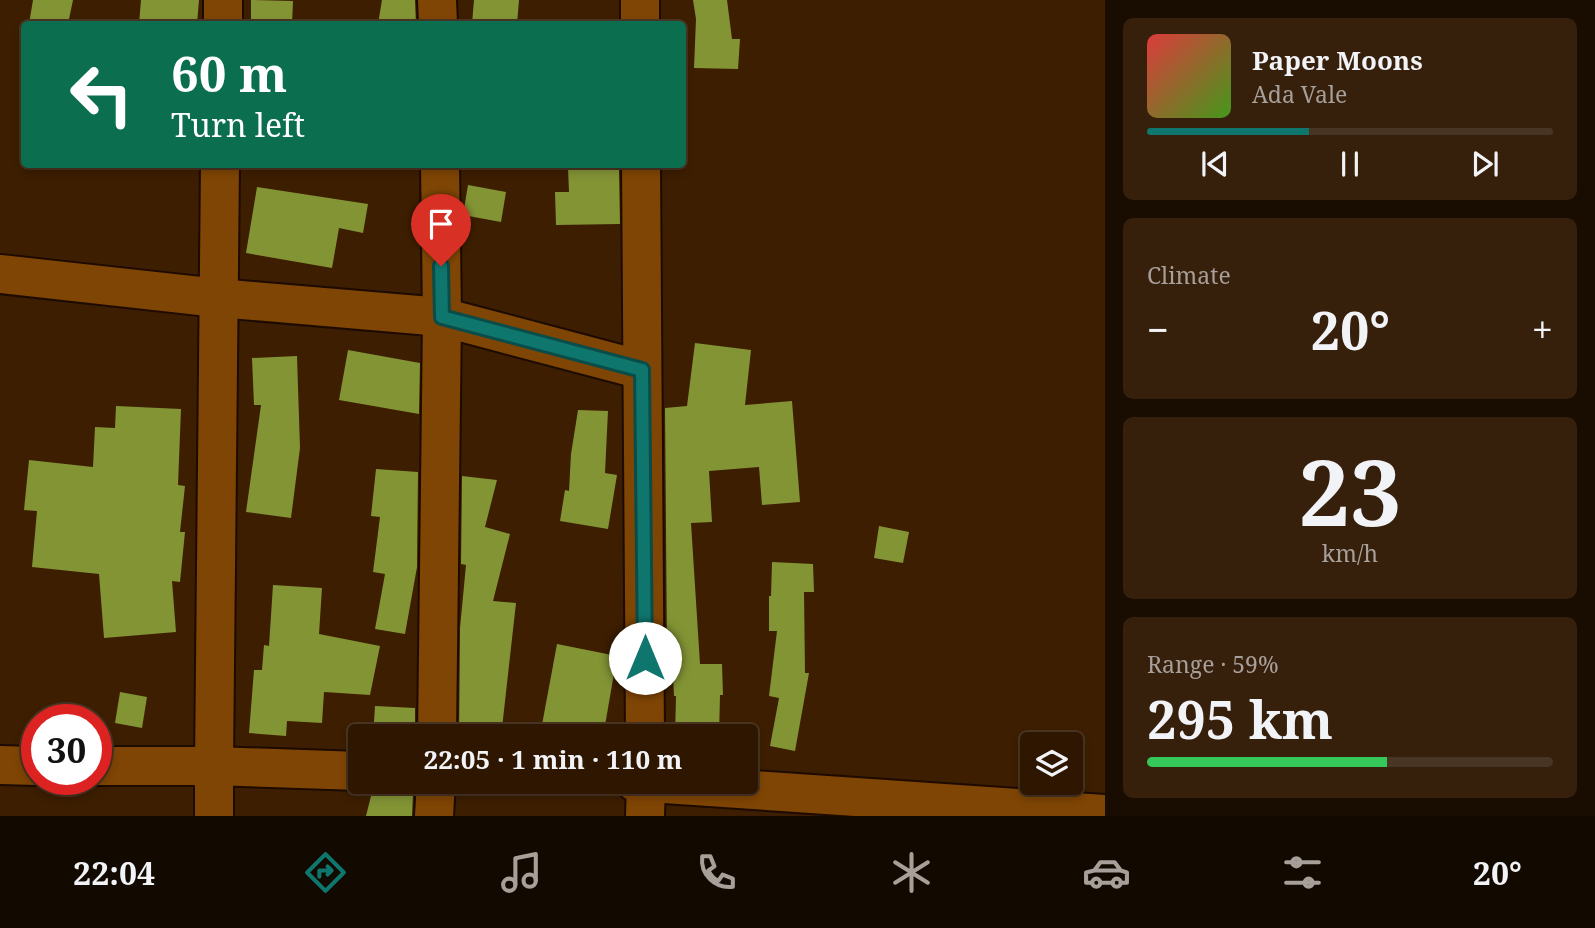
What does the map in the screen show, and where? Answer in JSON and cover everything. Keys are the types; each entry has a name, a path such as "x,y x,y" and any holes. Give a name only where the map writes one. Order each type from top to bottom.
{"street":[{"path":"223,0 223,21"},
{"path":"438,0 438,21"},
{"path":"639,0 640,21"},
{"path":"214,816 220,168"},
{"path":"437,724 442,317 440,168"},
{"path":"641,168 645,724"},
{"path":"0,274 218,298 442,317 642,370"},
{"path":"0,765 21,765"},
{"path":"112,766 348,771"},
{"path":"758,791 1105,814"},
{"path":"434,816 435,794"},
{"path":"645,816 646,794"}],"building":[{"path":"33,0 73,0 69,21 30,21"},
{"path":"141,0 199,0 197,21 139,21"},
{"path":"251,0 293,1 292,21 251,21"},
{"path":"382,0 415,0 416,21 378,21"},
{"path":"474,0 519,0 517,21 472,21"},
{"path":"693,0 727,0 732,39 740,39 738,69 694,68 696,19"},
{"path":"568,168 619,168 620,224 556,225 555,192 569,192"},
{"path":"468,185 506,192 501,222 463,215"},
{"path":"257,187 368,204 363,233 339,228 332,268 246,253"},
{"path":"695,343 751,350 745,405 792,401 800,502 762,505 759,467 709,471 712,522 691,523 700,664 722,664 723,695 720,695 719,724 675,724 672,653 667,653 665,408 687,406"},
{"path":"348,350 420,363 419,414 339,400"},
{"path":"297,356 300,448 291,518 246,512 261,405 254,405 252,358"},
{"path":"116,406 181,409 178,485 185,486 180,532 185,532 180,582 172,581 176,632 104,638 99,574 32,567 37,511 24,510 29,460 93,467 95,427 115,428"},
{"path":"578,410 608,411 605,473 617,475 608,529 560,521 565,490 569,491"},
{"path":"376,469 418,472 417,567 405,634 375,629 385,574 373,572 380,517 371,516"},
{"path":"462,476 497,480 485,527 510,534 493,601 516,603 502,724 459,724 460,628 466,565 461,564"},
{"path":"879,526 909,532 903,563 874,558"},
{"path":"772,562 813,564 814,592 804,592 805,673 809,673 795,751 770,746 779,698 769,696 777,631 769,631"},
{"path":"273,585 322,588 319,634 380,646 370,695 324,692 322,723 287,721 286,736 249,733 254,670 262,670 264,645 269,646"},
{"path":"557,644 617,656 605,724 542,724"},
{"path":"120,692 147,697 142,728 115,723"},
{"path":"375,706 415,708 415,724 374,724"},
{"path":"372,794 413,794 412,816 366,816"}],"route":[{"path":"441,266 442,317 642,370 645,658"}]}
